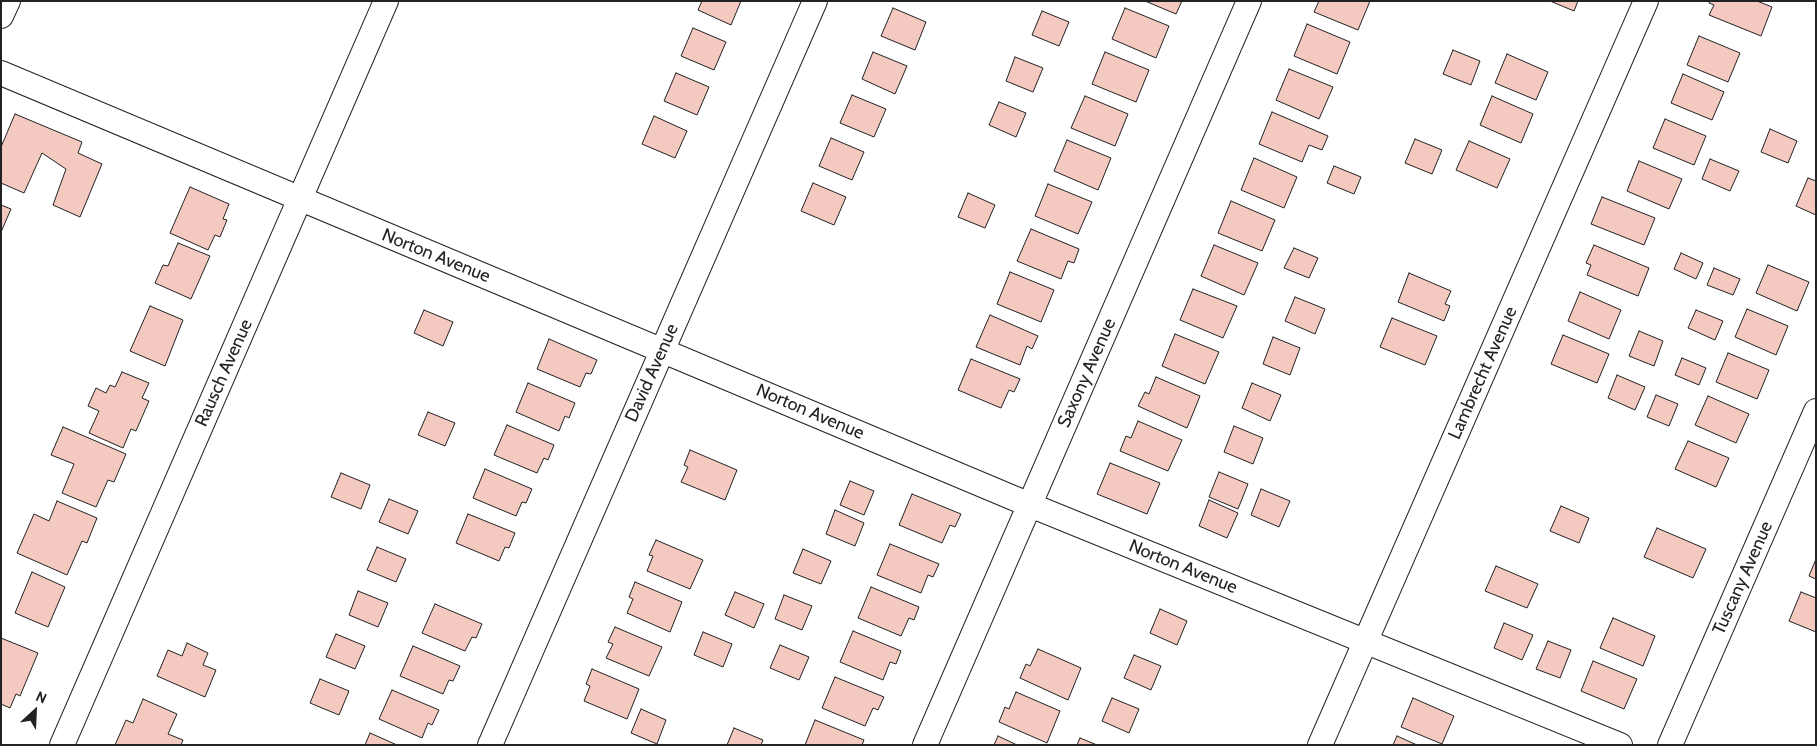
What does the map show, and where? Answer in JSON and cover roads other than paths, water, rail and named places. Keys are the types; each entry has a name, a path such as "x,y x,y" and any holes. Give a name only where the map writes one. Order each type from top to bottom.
{"street":[{"path":"1,16 8,1"},
{"name":"Rausch Avenue","path":"62,745 386,1"},
{"name":"David Avenue","path":"490,745 815,1"},
{"name":"Saxony Avenue","path":"926,745 1249,1"},
{"name":"Lambrecht Avenue","path":"1320,745 1646,1"},
{"name":"Norton Avenue","path":"1,73 299,200 1030,504 1620,745"},
{"name":"Tuscany Avenue","path":"1670,745 1816,412"}]}
